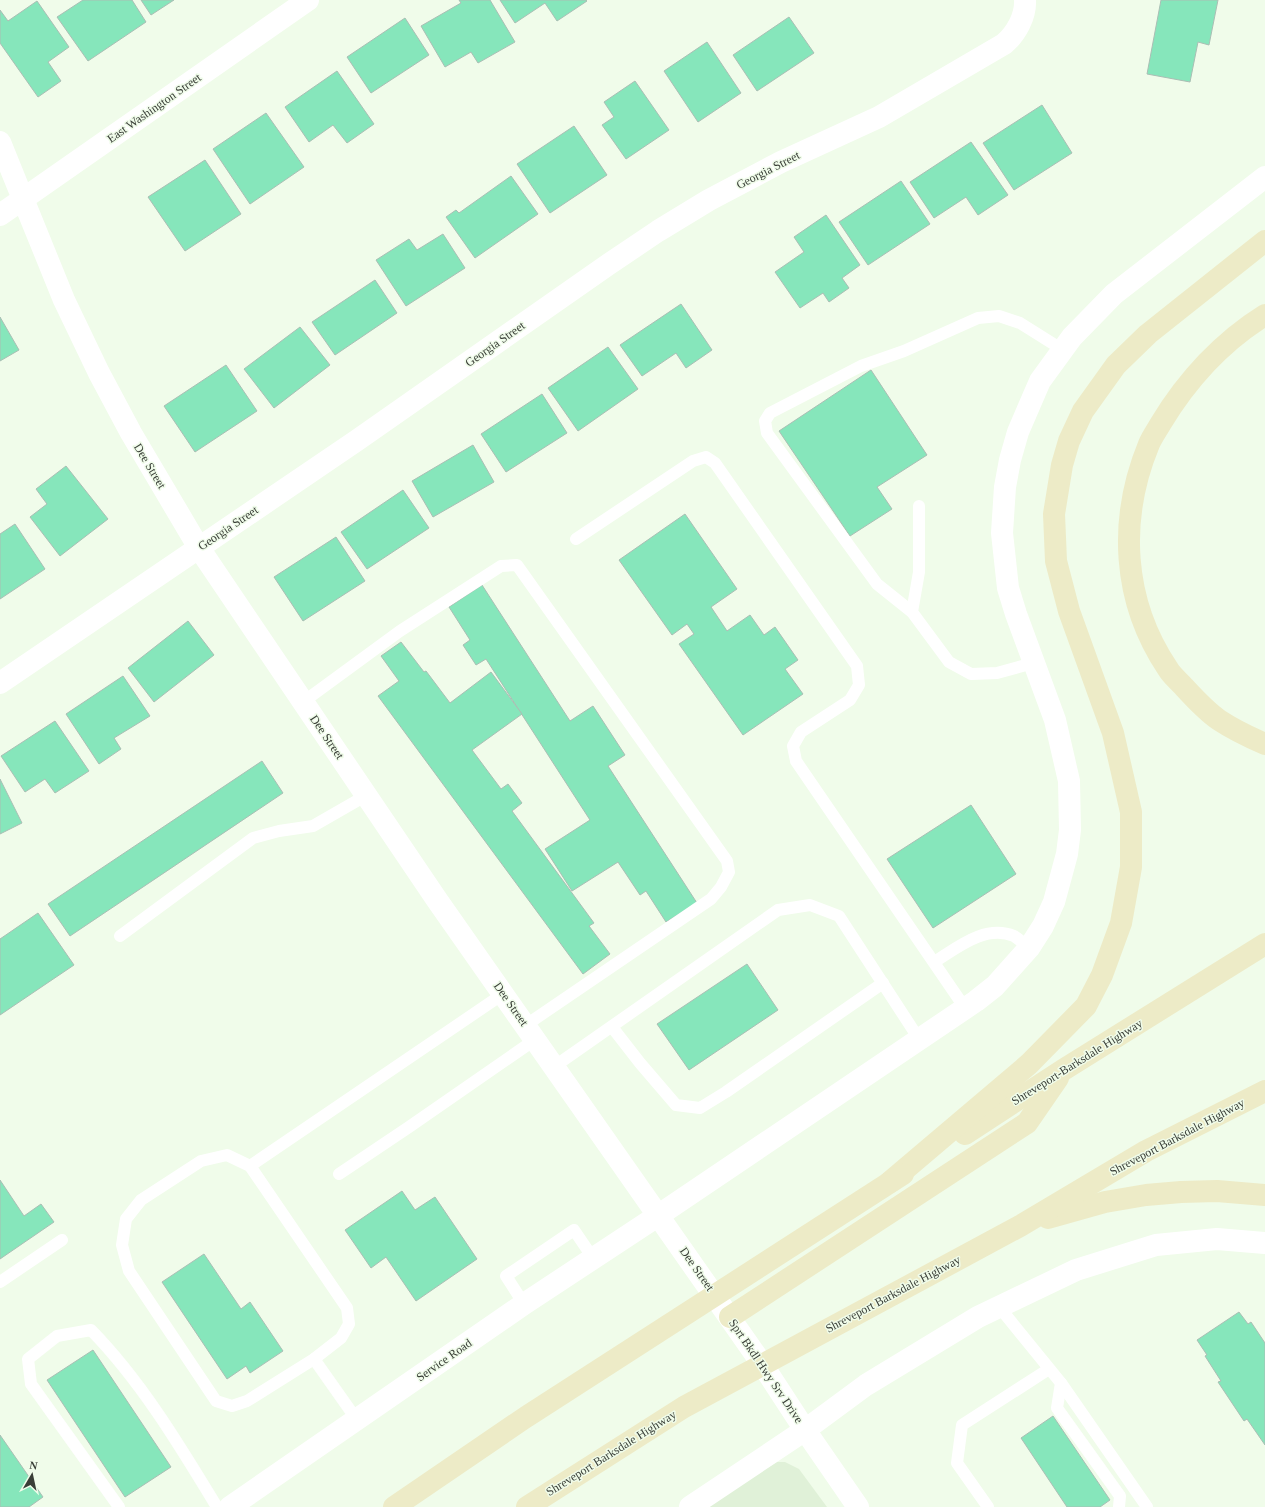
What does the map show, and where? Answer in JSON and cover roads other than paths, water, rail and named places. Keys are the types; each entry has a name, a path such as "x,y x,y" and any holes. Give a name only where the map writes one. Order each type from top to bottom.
{"main road":[{"path":"394,1507 526,1418 890,1182 1029,1064 1086,1006 1102,975 1121,923 1131,867 1131,812 1113,733 1069,611 1056,561 1054,514 1062,465 1069,441 1083,411 1116,365 1148,334 1265,241"},
{"path":"1265,315 1253,322 1210,359 1173,403 1149,443 1134,489 1130,513 1129,562 1132,587 1146,631 1168,670 1199,704 1219,720 1242,734 1265,744"},
{"name":"Shreveport-Barksdale Highway","path":"890,1182 1063,1070 1265,944"},
{"path":"730,1317 1027,1123 1063,1070"},
{"name":"Shreveport Barksdale Highway","path":"527,1507 684,1407 1020,1226 1146,1151 1265,1091"},
{"path":"1020,1226 1106,1202 1146,1195 1217,1191 1265,1195"}],"street":[{"name":"East Washington Street","path":"0,215 308,0"},
{"name":"Georgia Street","path":"0,683 356,441 602,268 658,231 709,200 781,162 879,117 1010,39 1022,18 1025,0"},
{"name":"Dee Street","path":"0,142 64,300 99,373 131,433 199,548 437,900 716,1296"},
{"name":"Service Road","path":"230,1507 524,1304 659,1215 965,1008 995,986 1029,948 1043,926 1054,902 1067,854 1070,830 1069,781 1055,720 1008,588 1002,533 1005,487 1010,460 1018,432 1040,381 1072,337 1114,294 1265,177"},
{"path":"858,1507 805,1430 866,1385 978,1317 1000,1308 1076,1270 1156,1245 1217,1239 1265,1243"},
{"name":"Sprt Bkdl Hwy Srv Drive","path":"690,1507 805,1430 716,1296"}],"lane":[{"path":"1034,663 997,673 971,674 949,662 912,612 876,584 767,433 765,421 770,413 861,366 904,351 978,318 999,316 1020,323 1063,350"},
{"path":"576,539 693,461 706,457 715,463 857,666 859,685 850,700 801,732 793,746 796,762 965,1008"},
{"path":"912,612 919,572 918,506"},
{"path":"303,702 400,631 501,566 517,565 727,861 729,872 721,887 712,899 531,1032 410,1127 339,1174"},
{"path":"120,936 253,838 279,831 313,826 367,795"},
{"path":"555,1066 778,910 810,905 839,916 919,1039"},
{"path":"934,962 975,937 994,932 1014,936 1029,948"},
{"path":"612,1027 676,1105 700,1108 726,1092 835,1014 883,983"},
{"path":"250,1166 503,994"},
{"path":"227,1155 250,1166 348,1308 349,1324 341,1338 314,1359 247,1401 232,1406 216,1401 129,1271 122,1245 126,1219 141,1200 201,1161 227,1155"},
{"path":"524,1304 506,1276 574,1230 593,1258"},
{"path":"0,1282 62,1240"},
{"path":"1000,1308 1061,1383 1147,1507"},
{"path":"119,1507 31,1384 28,1359 57,1336 91,1330 111,1350 174,1436 217,1507"},
{"path":"314,1359 356,1420"},
{"path":"988,1507 957,1463 962,1425 1050,1369"},
{"path":"1061,1383 1057,1408 1120,1496 1119,1507"}]}
